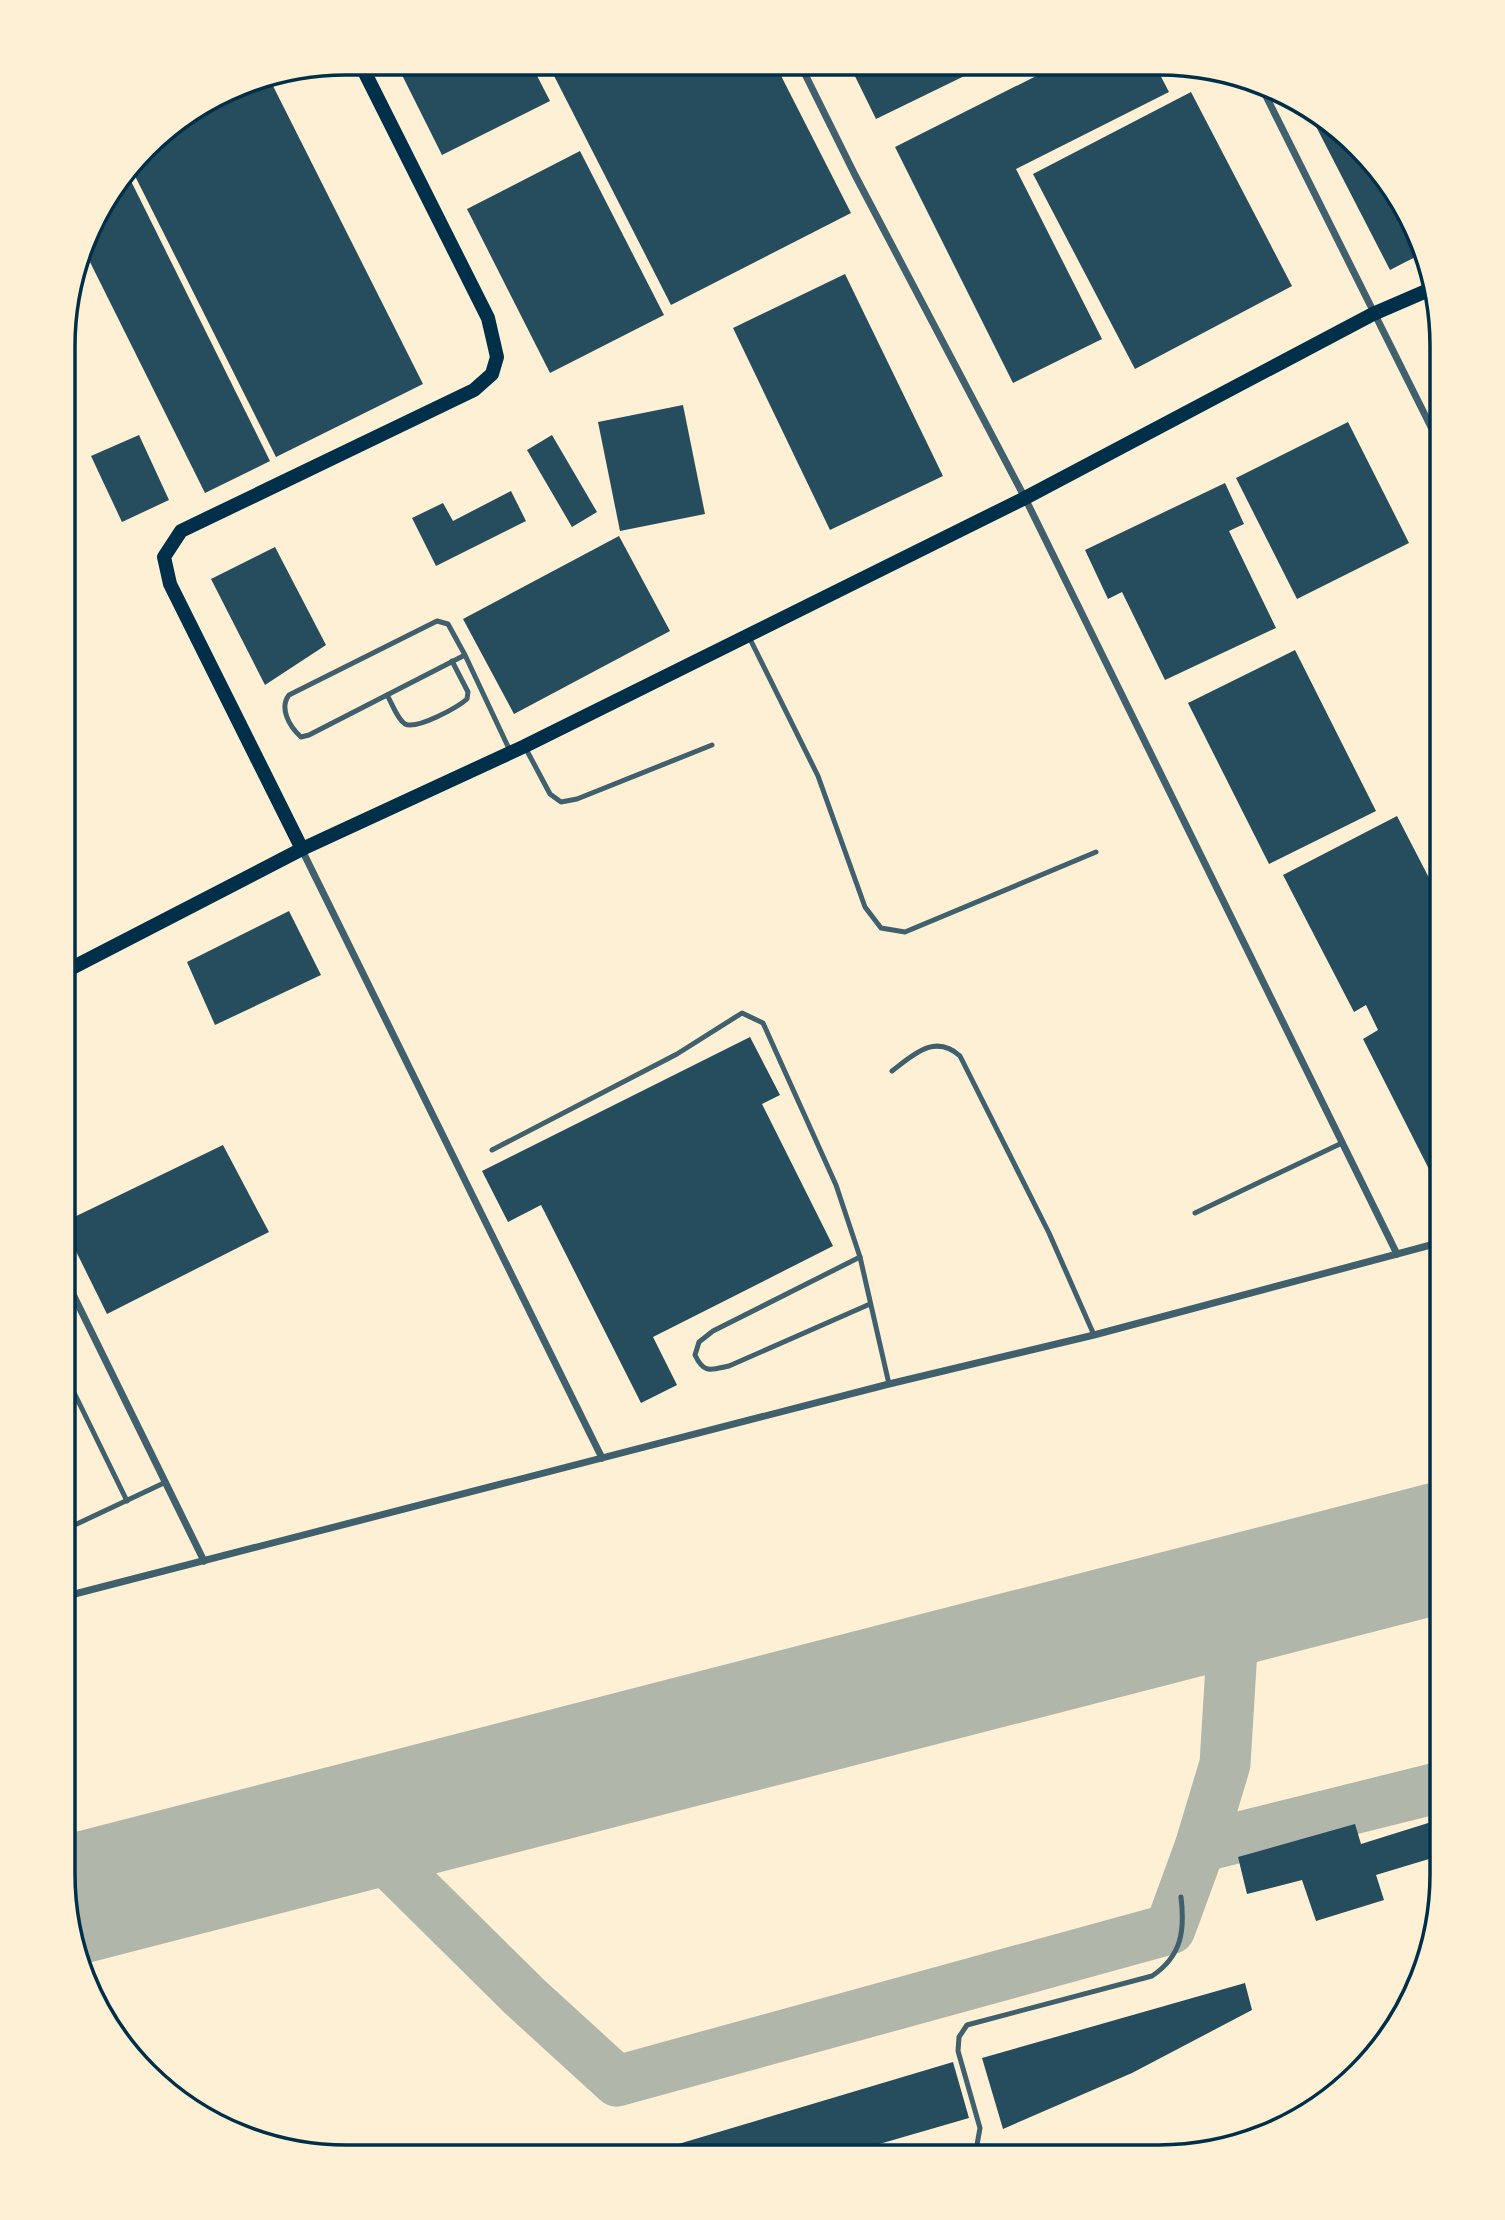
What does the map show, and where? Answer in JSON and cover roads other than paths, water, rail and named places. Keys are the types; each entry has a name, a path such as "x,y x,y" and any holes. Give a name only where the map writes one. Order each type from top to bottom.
{"main road":[{"path":"302,849 170,584 164,556 181,531 474,390 492,374 497,357 488,318 366,75"},
{"path":"75,966 302,849 525,746 1025,498 1373,314 1425,291"}],"street":[{"path":"805,75 1025,498 1397,1254"},
{"path":"1267,98 1430,426"},
{"path":"302,849 602,1458"},
{"path":"75,1594 889,1384 1094,1335 1430,1245"},
{"path":"75,1298 204,1560"}],"lane":[{"path":"464,655 309,735 300,737 284,710 284,701 289,695 437,621 448,624 464,655 511,752"},
{"path":"747,635 818,776 865,907 881,928 905,932 1096,852"},
{"path":"387,695 401,720 407,725 416,725 460,706 467,699 468,692 452,661"},
{"path":"525,746 550,794 561,802 578,799 712,745"},
{"path":"492,1150 677,1054 742,1013 762,1023 836,1185 860,1257 889,1384"},
{"path":"892,1071 916,1052 932,1046 952,1048 960,1056 1049,1233 1094,1335"},
{"path":"1195,1213 1342,1143"},
{"path":"860,1257 713,1331 699,1342 695,1355 701,1367 708,1370 729,1366 870,1304"},
{"path":"75,1395 127,1501"},
{"path":"75,1525 166,1482"},
{"path":"977,2145 980,2128 958,2051 959,2037 967,2025 1152,1976 1166,1967 1176,1953 1184,1920 1181,1897"}]}
